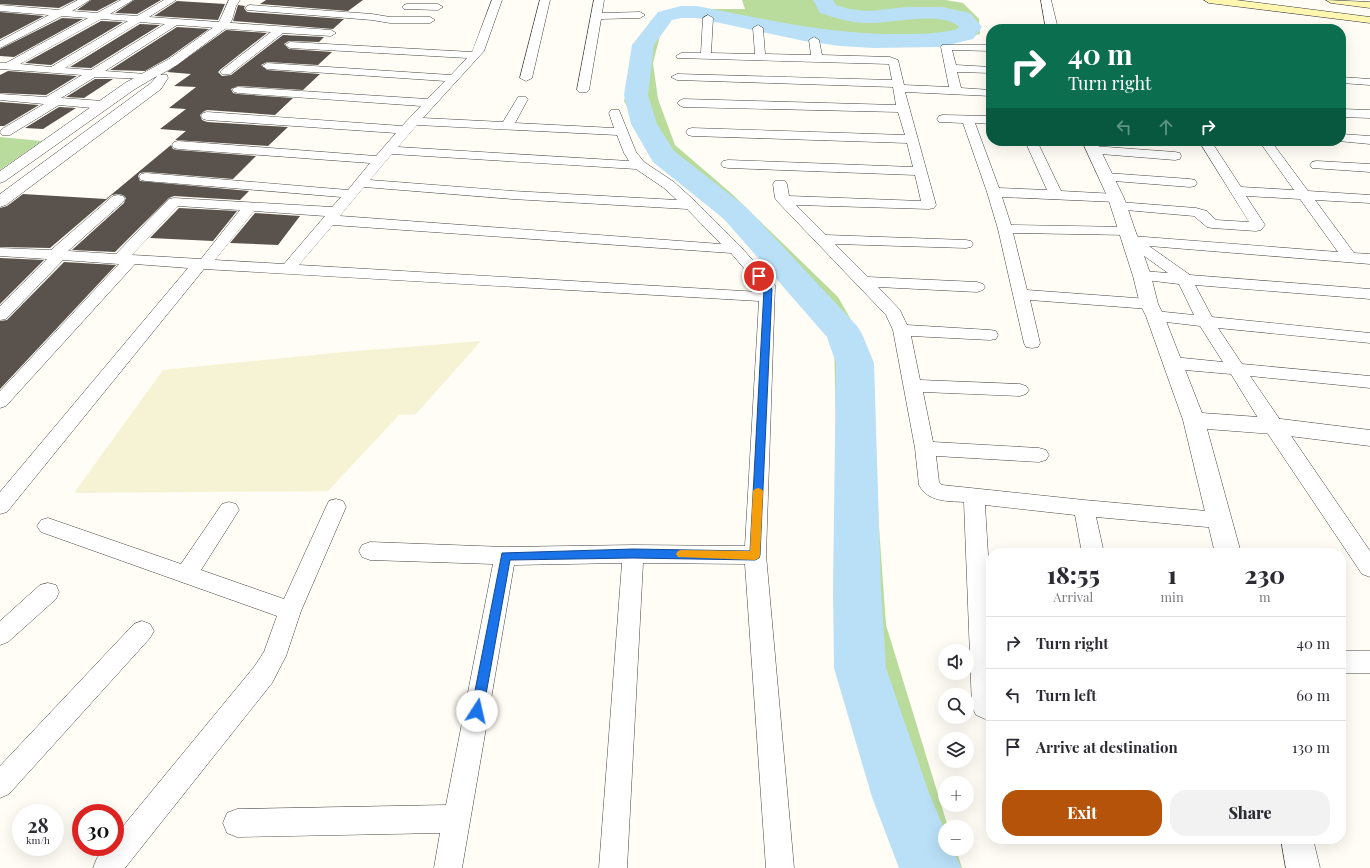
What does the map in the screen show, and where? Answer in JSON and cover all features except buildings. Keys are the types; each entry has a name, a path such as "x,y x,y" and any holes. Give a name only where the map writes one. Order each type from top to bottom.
{"main road":[{"path":"1209,0 1370,20"},
{"path":"1236,0 1370,17"},
{"path":"1331,0 1370,5"}],"street":[{"path":"7,17 41,0"},
{"path":"0,45 85,0"},
{"path":"4,67 128,0"},
{"path":"53,70 171,0"},
{"path":"0,178 130,86 173,62 223,24 263,0"},
{"path":"288,269 430,103 475,55 481,46 497,0"},
{"path":"526,78 544,0"},
{"path":"583,90 599,0"},
{"path":"1046,0 1051,24"},
{"path":"223,24 230,1"},
{"path":"396,7 440,4"},
{"path":"424,32 440,4"},
{"path":"0,8 138,20 223,24 331,34"},
{"path":"250,8 352,15 390,20 430,20"},
{"path":"316,47 352,15"},
{"path":"597,16 640,16"},
{"path":"706,56 708,18"},
{"path":"6,132 92,73 176,22"},
{"path":"758,28 760,56"},
{"path":"226,72 280,30"},
{"path":"814,40 817,58"},
{"path":"290,45 475,55"},
{"path":"956,92 946,47 986,48"},
{"path":"681,56 760,56 894,62 903,109 929,204 928,206 782,192 822,239 894,314 901,330 925,448 929,484 931,487 939,492 1084,508 1218,520"},
{"path":"0,202 156,86 173,62"},
{"path":"267,66 453,78"},
{"path":"4,67 146,77"},
{"path":"950,68 986,70"},
{"path":"677,77 898,86 956,92 986,93"},
{"path":"1346,80 1370,82"},
{"path":"238,90 430,103"},
{"path":"0,97 103,105"},
{"path":"0,108 16,98"},
{"path":"506,127 522,99"},
{"path":"683,103 903,109"},
{"path":"616,113 632,156 639,165 669,185 691,205 735,249 767,285 755,555 780,868"},
{"path":"1346,113 1370,114"},
{"path":"207,116 410,126 506,127 623,132"},
{"path":"943,119 986,120"},
{"path":"968,120 994,192 1005,229 1032,344"},
{"path":"692,132 912,139"},
{"path":"1346,138 1370,140"},
{"path":"178,145 385,155 506,158 639,165"},
{"path":"1033,146 1056,195"},
{"path":"1091,146 1175,156"},
{"path":"1091,146 1118,202 1152,310 1194,420 1218,520 1226,548"},
{"path":"994,192 1056,195 1196,212 1201,213 1212,224 1256,227 1258,225 1208,146"},
{"path":"1269,146 1348,257"},
{"path":"728,164 920,171"},
{"path":"1317,165 1370,168"},
{"path":"146,177 352,194"},
{"path":"1106,177 1190,183"},
{"path":"362,183 512,195 691,205"},
{"path":"1237,191 1370,199"},
{"path":"0,315 58,255 118,199"},
{"path":"0,402 174,202 251,206 334,216 735,249"},
{"path":"0,506 251,206"},
{"path":"1005,229 1129,235 1370,258"},
{"path":"1129,235 1184,278 1206,322 1236,369 1370,568"},
{"path":"822,239 966,244"},
{"path":"0,252 767,297"},
{"path":"1142,276 1184,278 1370,294"},
{"path":"864,282 977,287"},
{"path":"1020,294 1152,310 1206,322 1370,338"},
{"path":"901,330 990,335"},
{"path":"1173,363 1370,382"},
{"path":"912,386 1020,390"},
{"path":"1194,420 1273,426 1370,438"},
{"path":"925,448 1039,455"},
{"path":"974,495 986,707"},
{"path":"108,868 263,675 274,656 290,611 336,507"},
{"path":"1084,508 1092,548"},
{"path":"186,575 230,510"},
{"path":"48,526 290,611"},
{"path":"370,551 505,556 633,554 755,555"},
{"path":"614,868 633,554"},
{"path":"448,868 505,556"},
{"path":"0,635 48,592"},
{"path":"0,785 142,631"},
{"path":"1346,662 1370,662"},
{"path":"236,823 458,819"},
{"path":"1298,844 1303,868"}],"shaded area":[{"path":"481,341 416,414 399,415 328,491 74,493 163,370 344,352"}],"green space":[{"path":"742,0 946,0 963,3 979,19 980,34 955,41 859,45 697,15 708,9 745,9"},
{"path":"651,20 662,28 653,63 658,99 675,145 732,194 838,297 866,346 886,625 938,794 938,812 943,812 946,820 938,820 938,856 958,856 962,868 915,868 853,669 839,578 834,335 749,242 652,151 624,101"},
{"path":"0,137 42,141 0,170"}],"waterway":[{"path":"823,0 827,9 847,15 869,17 907,13 942,13 962,18 971,27 965,34 940,40 873,41 840,39 804,34 697,12 681,12 665,16 643,45 636,95 644,124 663,156 735,213 844,334 855,363 857,589 860,668 901,797 930,868"}],"slow traffic":[{"path":"681,554 755,555 758,491"}],"route":[{"path":"477,711 505,556 633,554 755,555 768,289 767,285 759,276"}]}
